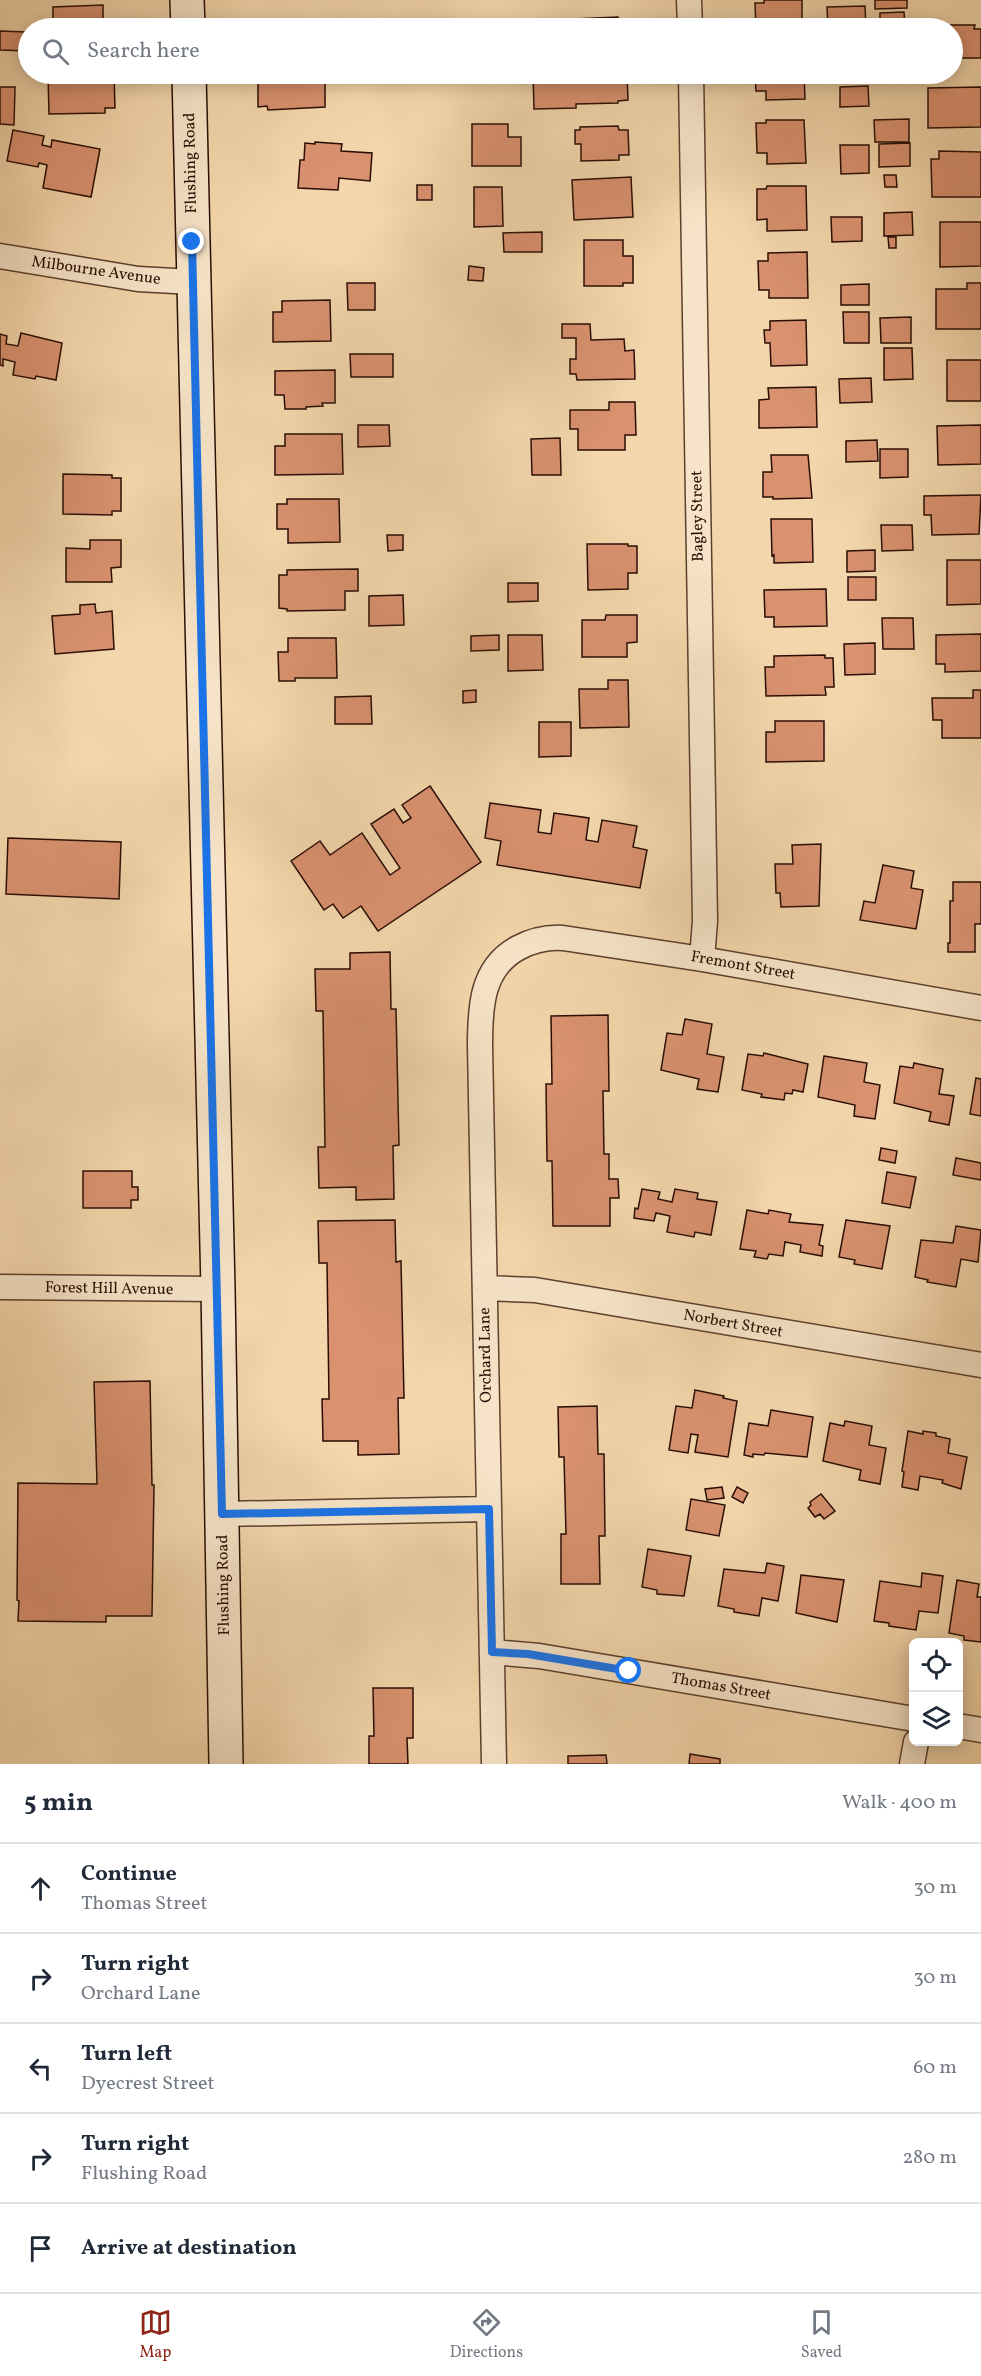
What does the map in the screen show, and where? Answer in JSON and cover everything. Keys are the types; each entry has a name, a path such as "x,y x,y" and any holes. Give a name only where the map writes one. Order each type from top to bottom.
{"main road":[{"path":"187,0 188,18"},
{"name":"Flushing Road","path":"189,84 218,1289 226,1764"}],"street":[{"path":"689,0 690,18"},
{"name":"Bagley Street","path":"691,84 705,909 702,959"},
{"name":"Milbourne Avenue","path":"0,256 138,279 193,282"},
{"name":"Fremont Street","path":"507,955 529,943 554,937 702,959 981,1008"},
{"name":"Orchard Lane","path":"495,1764 480,1012 489,977 494,968 507,955"},
{"name":"Forest Hill Avenue","path":"0,1287 218,1289"},
{"name":"Norbert Street","path":"485,1288 535,1290 981,1365"},
{"path":"222,1514 489,1509"},
{"name":"Thomas Street","path":"492,1652 539,1656 909,1718"},
{"path":"963,1727 981,1730"},
{"path":"912,1764 915,1746"}],"building":[{"path":"764,0 802,0 802,18 756,18 755,3 764,3"},
{"path":"875,0 907,0 907,8 875,9"},
{"path":"103,5 103,18 53,18 53,7"},
{"path":"865,6 866,18 828,18 827,7"},
{"path":"904,12 904,18 880,18 880,13"},
{"path":"963,25 975,25 974,29 981,29 981,58 963,58"},
{"path":"0,31 18,32 18,51 0,50"},
{"path":"48,84 114,84 115,108 105,108 105,113 49,114"},
{"path":"258,84 325,84 325,107 268,110 267,106 258,107"},
{"path":"533,84 627,84 628,100 618,101 618,103 576,104 576,108 534,109"},
{"path":"756,84 804,84 805,99 766,100 766,91 756,91"},
{"path":"868,86 869,106 840,107 840,87"},
{"path":"0,87 15,87 14,125 0,124"},
{"path":"981,87 981,127 928,128 928,88"},
{"path":"909,119 909,142 875,142 874,120"},
{"path":"766,120 804,120 806,163 767,164 767,153 757,153 756,123 766,123"},
{"path":"472,124 508,124 508,137 521,137 521,166 472,166"},
{"path":"618,126 619,130 628,130 629,155 619,155 619,160 581,161 581,144 575,144 575,130 580,130 580,127"},
{"path":"13,130 44,136 42,145 51,147 52,140 100,149 91,197 43,188 47,165 39,163 38,167 7,161"},
{"path":"315,142 342,144 341,151 372,153 370,181 339,178 338,190 298,188 300,160 304,160 305,143 315,144"},
{"path":"910,143 910,166 879,167 879,144"},
{"path":"840,145 869,145 869,173 841,174"},
{"path":"939,151 981,152 981,197 932,197 931,159 939,159"},
{"path":"884,175 896,175 897,187 885,187"},
{"path":"631,177 633,217 574,220 572,180"},
{"path":"417,185 432,185 432,200 417,200"},
{"path":"767,186 806,186 807,230 767,231 767,219 757,220 757,189 766,189"},
{"path":"474,187 502,187 503,226 474,227"},
{"path":"912,212 913,235 884,236 884,213"},
{"path":"831,217 862,217 862,241 832,242"},
{"path":"940,222 981,222 981,266 940,267"},
{"path":"542,232 542,252 504,252 503,233"},
{"path":"888,237 896,237 896,248 889,248"},
{"path":"584,240 623,240 623,256 633,256 633,283 623,283 623,286 584,286"},
{"path":"807,252 808,298 769,298 769,290 759,290 758,261 768,261 768,253"},
{"path":"469,266 484,268 483,281 468,280"},
{"path":"347,283 375,283 375,310 348,310"},
{"path":"967,283 981,283 981,329 936,329 936,289 967,289"},
{"path":"869,284 869,305 841,305 841,285"},
{"path":"330,300 331,341 273,342 273,312 282,312 282,301"},
{"path":"843,312 869,312 869,343 844,343"},
{"path":"911,317 911,343 881,343 880,318"},
{"path":"806,320 807,365 771,366 770,343 765,343 764,330 770,330 770,321"},
{"path":"562,324 590,324 591,340 624,339 625,351 634,350 635,379 577,380 576,374 570,374 570,359 576,359 576,338 562,338"},
{"path":"21,333 62,343 56,380 13,375 15,362 3,359 3,366 0,365 0,334 7,336 6,344 18,346"},
{"path":"884,348 912,348 913,379 884,380"},
{"path":"350,354 393,354 393,377 351,377"},
{"path":"947,360 981,360 981,401 947,401"},
{"path":"335,370 335,403 322,403 323,406 306,407 306,409 285,409 284,395 275,395 275,371"},
{"path":"871,378 872,402 840,403 839,379"},
{"path":"816,387 817,427 759,428 759,400 769,399 768,388"},
{"path":"609,402 635,402 636,435 625,435 625,450 578,450 578,429 570,429 570,410 609,410"},
{"path":"358,425 389,425 390,446 358,447"},
{"path":"981,425 981,464 938,465 937,426"},
{"path":"285,434 342,434 343,474 275,475 275,446 285,446"},
{"path":"560,438 561,475 532,475 531,439"},
{"path":"877,440 878,461 846,462 846,441"},
{"path":"880,449 908,449 908,477 880,478"},
{"path":"771,455 808,455 812,498 763,497 763,472 772,472"},
{"path":"63,474 112,475 112,478 121,478 121,511 112,511 112,515 63,514"},
{"path":"981,495 979,534 932,535 931,515 924,515 924,496"},
{"path":"287,499 339,499 340,542 288,543 288,529 277,529 277,504 287,504"},
{"path":"771,519 812,519 813,562 774,563"},
{"path":"881,525 912,525 913,550 882,551"},
{"path":"387,535 403,535 403,550 388,551"},
{"path":"90,540 121,540 121,567 111,568 112,582 66,582 66,548 90,549"},
{"path":"587,544 637,546 637,573 628,573 628,589 588,590"},
{"path":"875,550 875,571 847,572 847,551"},
{"path":"947,560 981,560 981,604 947,605"},
{"path":"358,569 358,591 345,591 345,610 287,611 287,609 279,608 279,575 287,575 287,570"},
{"path":"848,577 876,577 876,600 848,600"},
{"path":"508,583 538,583 538,601 508,602"},
{"path":"826,589 827,626 774,627 774,617 765,617 764,590"},
{"path":"403,595 404,625 369,626 369,596"},
{"path":"95,604 96,613 112,611 114,649 55,654 52,616 80,614 80,605"},
{"path":"606,615 637,615 637,642 627,643 627,657 582,657 582,620 605,620"},
{"path":"882,618 913,618 914,649 883,649"},
{"path":"981,634 981,671 945,672 945,664 936,664 936,635"},
{"path":"499,635 499,650 471,651 471,636"},
{"path":"508,635 542,635 543,670 508,671"},
{"path":"288,638 336,638 337,678 295,678 295,681 279,681 278,652 288,652"},
{"path":"875,643 875,674 845,675 844,644"},
{"path":"825,655 825,658 833,658 834,687 825,687 826,695 766,696 765,667 774,667 774,656"},
{"path":"608,680 628,680 629,727 580,728 579,689 608,689"},
{"path":"476,690 476,702 463,703 463,691"},
{"path":"973,690 981,690 981,738 942,738 942,720 933,720 932,698 973,698"},
{"path":"371,696 372,724 335,724 335,697"},
{"path":"775,721 824,721 824,761 766,762 766,732 775,732"},
{"path":"539,722 571,722 571,756 539,757"},
{"path":"430,786 481,862 378,931 361,906 343,918 333,904 324,910 291,861 320,841 330,855 362,833 390,875 400,868 371,824 394,809 403,823 411,818 402,805"},
{"path":"490,803 541,810 538,832 551,834 554,813 589,818 586,840 598,842 602,820 637,826 633,847 647,850 640,888 497,865 501,841 485,838"},
{"path":"8,838 121,842 119,899 6,894"},
{"path":"821,844 819,906 781,907 780,893 776,893 775,864 793,864 792,845"},
{"path":"883,865 914,871 911,888 923,890 916,929 860,920 864,901 875,903"},
{"path":"953,882 981,882 981,924 975,924 975,952 948,952"},
{"path":"390,952 391,1009 396,1009 399,1145 393,1146 394,1199 356,1200 356,1187 319,1188 318,1147 325,1147 323,1011 316,1011 315,969 350,969 350,953"},
{"path":"608,1015 609,1091 603,1091 604,1154 609,1154 609,1179 618,1179 619,1198 610,1198 610,1226 553,1226 552,1161 547,1161 546,1084 552,1084 551,1016"},
{"path":"685,1019 712,1024 707,1054 724,1057 718,1092 697,1089 699,1079 661,1070 667,1033 682,1035"},
{"path":"764,1053 808,1064 803,1092 793,1090 792,1094 785,1093 784,1100 761,1097 762,1094 742,1090 748,1054 763,1056"},
{"path":"824,1056 867,1063 864,1082 880,1085 875,1119 854,1116 855,1105 818,1097"},
{"path":"914,1063 943,1069 939,1094 954,1096 949,1125 929,1121 931,1112 894,1103 900,1066 913,1068"},
{"path":"976,1078 981,1079 981,1116 970,1114"},
{"path":"881,1148 897,1151 895,1163 879,1160"},
{"path":"956,1158 981,1163 981,1180 953,1175"},
{"path":"83,1171 132,1171 132,1187 138,1187 138,1200 131,1200 131,1208 83,1208"},
{"path":"887,1172 916,1177 910,1208 882,1203"},
{"path":"642,1189 660,1192 658,1199 672,1202 675,1189 698,1193 697,1199 717,1202 711,1235 695,1232 694,1237 667,1232 670,1216 656,1213 654,1221 634,1218"},
{"path":"747,1210 768,1214 769,1210 791,1214 789,1222 823,1225 819,1245 823,1246 822,1256 800,1252 801,1245 785,1242 783,1256 769,1254 767,1259 754,1257 756,1251 740,1249"},
{"path":"395,1220 396,1262 401,1261 404,1398 398,1398 399,1454 358,1455 358,1441 323,1441 322,1399 329,1399 327,1263 319,1263 318,1221"},
{"path":"846,1220 890,1226 882,1269 854,1264 855,1260 839,1257"},
{"path":"956,1226 981,1230 978,1262 961,1259 956,1287 927,1282 928,1280 915,1277 921,1240 953,1243"},
{"path":"150,1381 152,1485 154,1485 152,1616 106,1616 106,1622 18,1621 18,1483 97,1484 94,1382"},
{"path":"695,1390 737,1401 728,1457 695,1452 698,1435 691,1434 688,1453 669,1450 676,1406 692,1408"},
{"path":"597,1406 598,1454 604,1454 605,1536 599,1536 600,1584 561,1584 561,1534 566,1534 564,1457 559,1457 558,1407"},
{"path":"771,1410 813,1417 807,1457 765,1453 764,1455 753,1454 753,1457 744,1455 749,1423 768,1426"},
{"path":"845,1421 872,1426 869,1445 886,1448 880,1484 859,1480 861,1470 823,1461 830,1423 844,1426"},
{"path":"908,1431 923,1434 923,1431 936,1433 936,1436 950,1439 948,1453 967,1457 961,1489 942,1483 943,1480 920,1476 918,1490 902,1487"},
{"path":"722,1487 724,1498 707,1500 705,1489"},
{"path":"737,1487 748,1493 743,1503 732,1497"},
{"path":"821,1494 835,1511 824,1519 820,1514 815,1517 808,1508 811,1505 810,1502"},
{"path":"691,1499 725,1505 719,1536 686,1530"},
{"path":"648,1549 691,1556 684,1596 657,1594 657,1590 642,1587"},
{"path":"767,1563 784,1566 778,1601 762,1598 759,1616 734,1612 734,1609 718,1606 724,1569 765,1573"},
{"path":"922,1573 943,1576 938,1613 919,1611 916,1630 874,1621 880,1581 921,1587"},
{"path":"801,1575 844,1580 837,1622 796,1613"},
{"path":"957,1580 979,1584 977,1597 981,1597 981,1642 964,1640 964,1636 949,1633"},
{"path":"373,1688 413,1688 413,1738 407,1738 408,1764 369,1764 369,1736 374,1736"},
{"path":"690,1754 720,1759 720,1764 689,1764"},
{"path":"606,1755 607,1764 568,1764 568,1756"}],"route":[{"path":"192,242 210,915 222,1514 489,1509 492,1652 528,1654 629,1671"}]}
